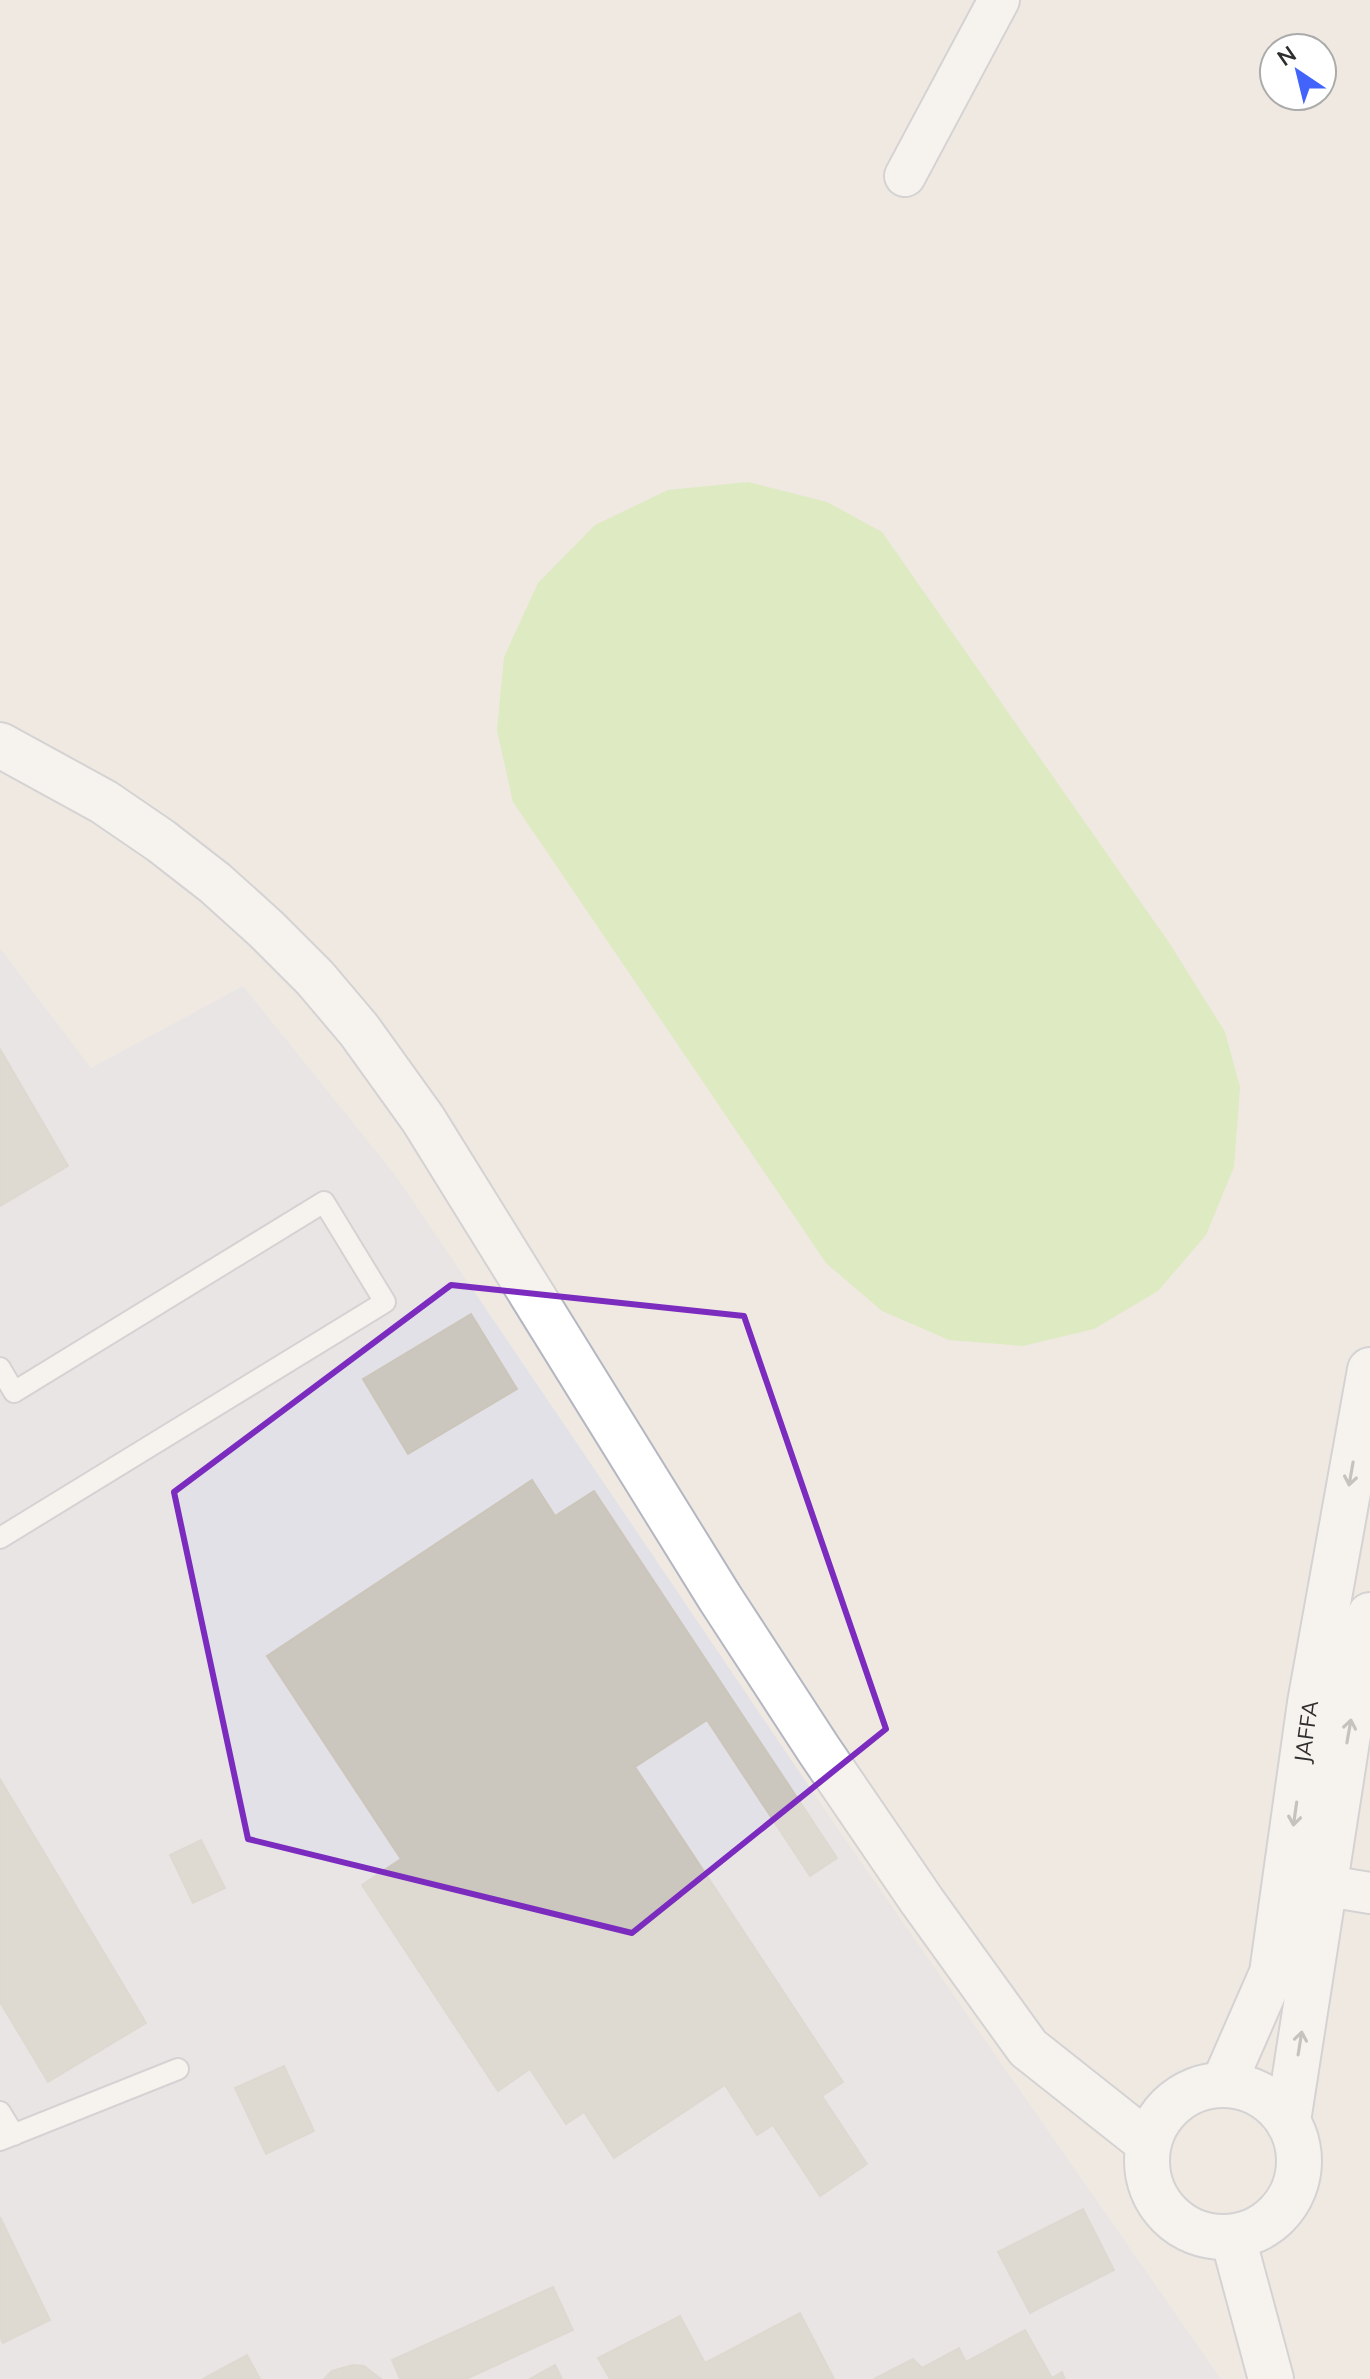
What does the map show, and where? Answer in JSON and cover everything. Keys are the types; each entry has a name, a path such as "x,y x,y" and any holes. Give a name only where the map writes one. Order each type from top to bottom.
{"street":[{"path":"905,176 999,0"},
{"path":"0,745 104,802 215,883 305,968 359,1030 423,1119 720,1598 922,1901 1028,2048 1148,2143"},
{"name":"JAFFA","path":"1288,2121 1305,1883 1310,1703 1370,1370"},
{"name":"JAFFA","path":"1223,2085 1272,1973 1305,1883 1370,1615"},
{"path":"1305,1883 1370,1893"},
{"path":"1223,2085 1249,2089 1271,2101 1288,2121 1298,2144 1299,2170 1292,2194 1277,2215 1257,2230 1233,2238 1208,2237 1185,2228 1166,2213 1152,2192 1146,2167 1148,2143 1158,2120 1176,2101 1198,2089 1223,2085"},
{"path":"1233,2238 1271,2379"}],"lane":[{"path":"0,1368 14,1392 324,1202 385,1302 0,1538"},
{"path":"0,2112 7,2137 178,2069"}],"highlighted area":[{"path":"451,1285 744,1316 886,1729 632,1933 248,1839 174,1492"}],"shaded area":[{"path":"0,948 91,1068 243,986 396,1176 836,1826 1221,2379 0,2379"}],"green space":[{"path":"748,482 827,502 882,532 1170,944 1225,1032 1240,1087 1234,1167 1206,1235 1158,1291 1094,1329 1023,1346 949,1340 882,1311 826,1263 513,802 497,730 504,657 538,583 595,525 668,490"}],"building":[{"path":"0,1049 68,1166 0,1206"},
{"path":"471,1314 517,1389 408,1454 363,1379"},
{"path":"532,1480 555,1516 594,1491 837,1858 810,1876 707,1720 635,1767 843,2082 822,2096 867,2164 820,2196 773,2125 757,2135 725,2085 614,2158 584,2112 566,2124 530,2069 498,2091 362,1885 401,1859 267,1656"},
{"path":"0,1779 146,2023 48,2082 0,2002"},
{"path":"201,1840 225,1888 193,1903 170,1855"},
{"path":"284,2066 314,2131 266,2154 235,2088"},
{"path":"1083,2209 1114,2270 1030,2313 998,2252"},
{"path":"0,2217 50,2320 3,2343 0,2337"},
{"path":"553,2287 573,2330 466,2379 400,2379 392,2360"},
{"path":"800,2313 834,2379 610,2379 598,2358 680,2316 705,2363"},
{"path":"1025,2330 1052,2378 1062,2372 1065,2379 874,2379 913,2359 922,2368 959,2348 966,2362"},
{"path":"247,2355 260,2379 203,2379"},
{"path":"353,2365 364,2366 381,2379 324,2379 332,2371"},
{"path":"555,2365 562,2379 530,2379"}]}
